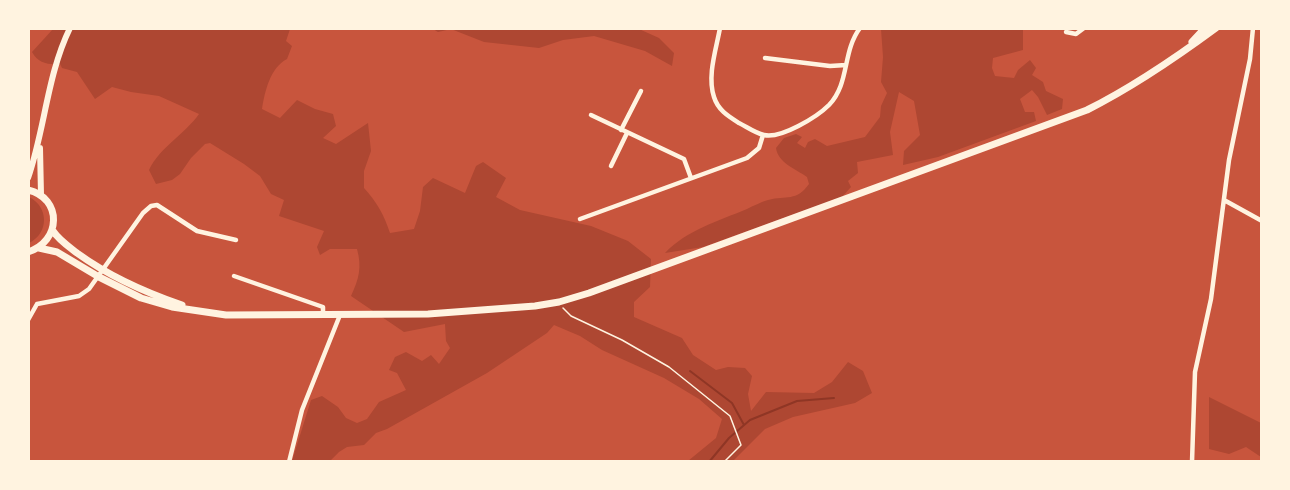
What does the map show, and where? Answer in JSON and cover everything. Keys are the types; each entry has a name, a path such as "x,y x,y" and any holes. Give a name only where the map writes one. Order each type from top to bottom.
{"main road":[{"path":"28,178 40,141 54,74 70,28"},
{"path":"1176,58 1205,28"},
{"path":"39,248 57,252 101,274 198,311 239,316 437,314 559,302 1062,120 1119,94 1176,58 1216,28"},
{"path":"40,141 41,195"},
{"path":"28,190 41,195 53,211 53,231 45,244 28,252"},
{"path":"53,231 101,274"}],"street":[{"path":"720,28 711,80 715,102 728,117 763,135 775,135 790,130 827,107 842,85 850,47 860,28"},
{"path":"1066,32 1076,34 1084,28"},
{"path":"1192,462 1195,372 1210,299 1229,160 1250,59 1253,28"},
{"path":"765,58 830,66 846,65"},
{"path":"621,130 640,91"},
{"path":"591,115 684,159 691,178"},
{"path":"611,166 627,133"},
{"path":"580,219 752,155 759,148 763,135"},
{"path":"1224,200 1262,221"},
{"path":"28,320 37,304 79,296 89,290 136,222 152,206 157,205 197,231 236,240"},
{"path":"234,276 323,307 323,315"},
{"path":"289,462 302,410 340,315"}],"path":[{"path":"559,302 571,316 622,340 669,367 730,416 741,445 724,462"}],"shaded area":[{"path":"53,29 290,29 286,41 292,46 287,59 272,74 262,109 280,118 297,100 315,109 333,114 336,126 323,138 336,144 368,123 371,151 364,171 364,188 380,209 390,233 414,229 420,211 423,187 433,178 465,193 476,166 483,162 506,178 496,197 520,210 591,226 628,241 651,259 650,287 634,302 634,317 682,338 693,355 716,370 728,367 745,368 752,376 748,394 751,411 766,392 814,393 832,382 848,362 863,371 872,393 855,403 793,417 765,429 733,461 688,461 716,438 722,419 699,399 664,378 554,325 547,333 487,373 376,433 364,445 347,447 330,461 292,461 311,400 322,396 338,407 346,418 357,423 367,419 379,402 406,390 397,373 389,370 395,357 406,352 422,361 431,355 439,364 450,348 446,341 445,324 404,332 351,296 359,273 357,249 330,249 320,255 317,247 324,231 279,216 284,200 271,194 260,176 210,143 205,144 191,158 180,174 172,180 156,184 149,170 159,154 199,114 159,96 112,87 95,99 77,72 62,68 60,64 51,64 37,59 32,52"},
{"path":"433,29 451,29 438,32"},
{"path":"451,29 639,29 659,38 674,53 672,66 645,51 594,36 563,40 539,48 484,42"},
{"path":"881,29 1023,29 1023,50 993,58 992,68 995,76 1014,78 1018,70 1030,60 1036,68 1032,75 1043,82 1046,91 1063,99 1062,109 1047,115 1032,90 1020,99 1025,112 1034,112 1036,121 938,157 903,165 904,151 920,135 914,101 899,92 890,132 893,155 857,162 858,173 848,181 851,187 842,197 703,247 665,253 683,238 703,227 763,202 795,196 804,190 809,184 807,177 784,162 777,153 776,148 784,138 796,134 802,137 797,143 805,148 808,142 815,139 827,146 865,137 880,117 881,106 887,93 881,82 883,57"},
{"path":"29,197 40,207 44,220 40,233 29,243"},
{"path":"1209,397 1261,423 1261,457 1246,447 1229,454 1209,449"}],"waterway":[{"path":"690,371 732,403 744,425"},
{"path":"709,462 729,438 750,420 797,401 834,398"}]}
